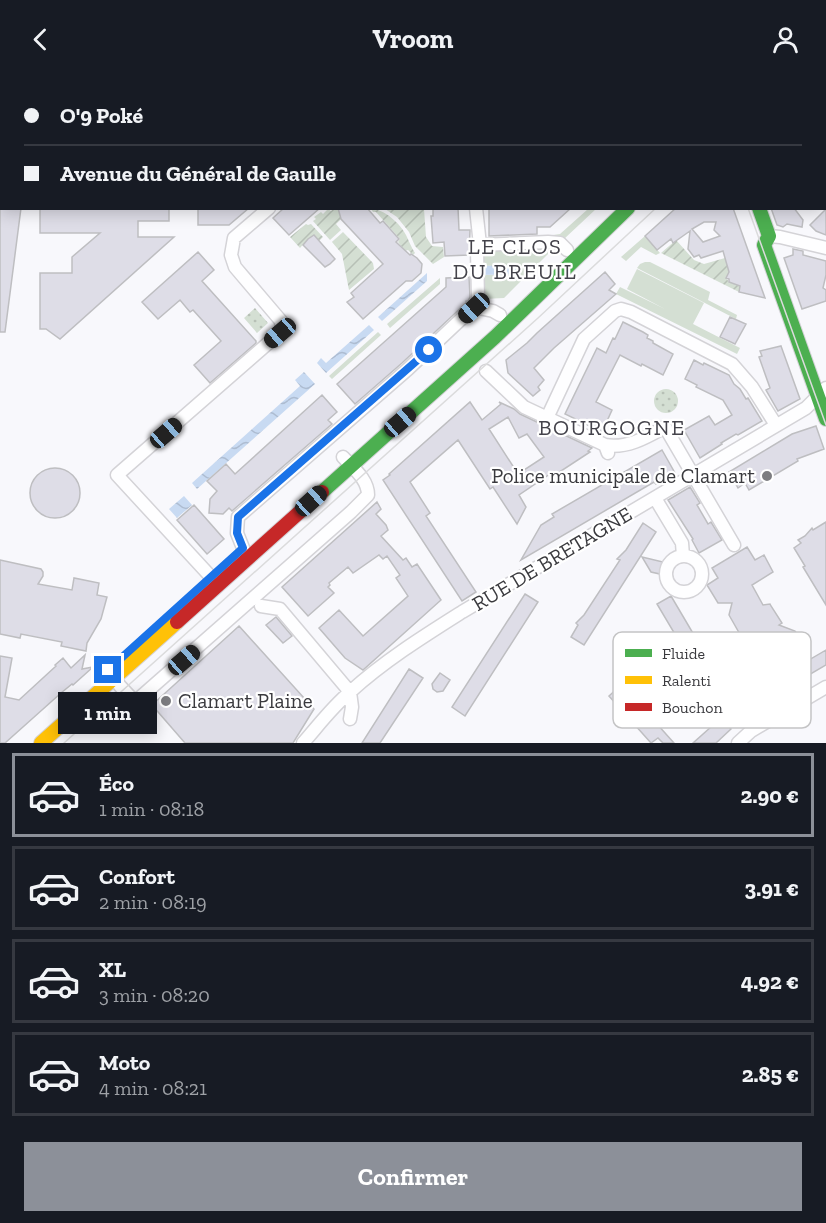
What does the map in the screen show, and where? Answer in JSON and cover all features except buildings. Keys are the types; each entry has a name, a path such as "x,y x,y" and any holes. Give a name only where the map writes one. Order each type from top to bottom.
{"main road":[{"path":"27,743 111,674 347,461 611,210"},
{"path":"41,743 211,577 495,337 626,210"},
{"path":"760,210 770,236 764,245 822,392 826,419"}],"street":[{"path":"211,577 117,476 282,331 281,321 235,267 231,255 234,238 266,210"},
{"path":"243,548 237,533 238,517 408,369 474,308 478,299 477,249 480,245 476,210"},
{"path":"770,236 826,248"},
{"path":"480,245 548,242 560,243 567,250"},
{"path":"474,308 493,310 500,315"},
{"path":"547,417 584,339 615,311 621,309 732,364 752,387 776,425"},
{"path":"486,371 524,407 607,450 612,446 634,443 665,427 734,545"},
{"name":"RUE DE BRETAGNE","path":"303,743 347,688 454,617 806,408 822,392"},
{"path":"111,674 135,702 351,512 368,495 368,489 364,480 347,461"},
{"path":"655,498 682,543 682,556"},
{"path":"261,606 280,609 347,688 352,707 350,719"},
{"path":"811,696 826,687"},
{"path":"738,743 756,728"}],"shaded area":[{"path":"327,210 350,210 336,224 341,230 330,240 313,221 316,219 314,217 321,212 323,214"},
{"path":"372,210 381,211 400,226 415,253 413,255 408,250 405,251 398,242 400,239 376,212"},
{"path":"386,210 424,210 426,237 432,246 443,247 444,257 433,264 415,246 409,232 397,217"},
{"path":"587,210 595,210 564,239 554,240 553,235 560,234"},
{"path":"306,224 311,224 323,237 319,241 314,236 300,248 290,237"},
{"path":"343,232 373,263 374,269 349,290 342,254 332,242"},
{"path":"645,236 660,253 656,255 641,247 626,261 621,257"},
{"path":"676,240 694,260 704,264 725,258 729,272 726,278 729,282 740,286 739,292 661,253"},
{"path":"555,247 504,298 484,299 481,275 516,274 516,265 481,266 482,250"},
{"path":"645,262 650,262 710,292 708,300 737,315 736,319 637,268"},
{"path":"637,269 704,303 693,324 740,348 737,354 616,294 620,287 665,309 627,289"},
{"path":"440,278 440,284 390,328 387,324"},
{"path":"255,308 268,323 257,333 244,318"},
{"path":"378,332 381,335 332,379 329,376"},
{"path":"666,389 674,393 678,401 674,409 666,413 658,409 654,401 658,393"}],"water":[{"path":"516,265 516,274 481,275 481,266"},
{"path":"427,273 427,281 382,321 378,317"},
{"path":"369,325 374,330 326,373 317,363 321,358 326,363"},
{"path":"304,372 315,384 197,489 192,483 300,386 295,380"},
{"path":"184,496 192,505 177,518 169,509"}],"tram line":[{"path":"64,743 538,318 654,210"},
{"path":"749,210 826,425"}],"traffic: fast":[{"path":"322,492 495,337 626,210"},
{"path":"760,210 769,236 764,245 826,419"}],"traffic: slow":[{"path":"41,743 177,622"}],"traffic: jam":[{"path":"177,622 322,492"}],"place":[{"name":"Police municipale de Clamart","path":"767,476"},
{"name":"Clamart Plaine","path":"166,701"}],"district":[{"name":"LE CLOS DU BREUIL","path":"515,258"},
{"name":"BOURGOGNE","path":"612,427"}],"route":[{"path":"108,670 243,548 237,533 238,517 429,350"}]}
